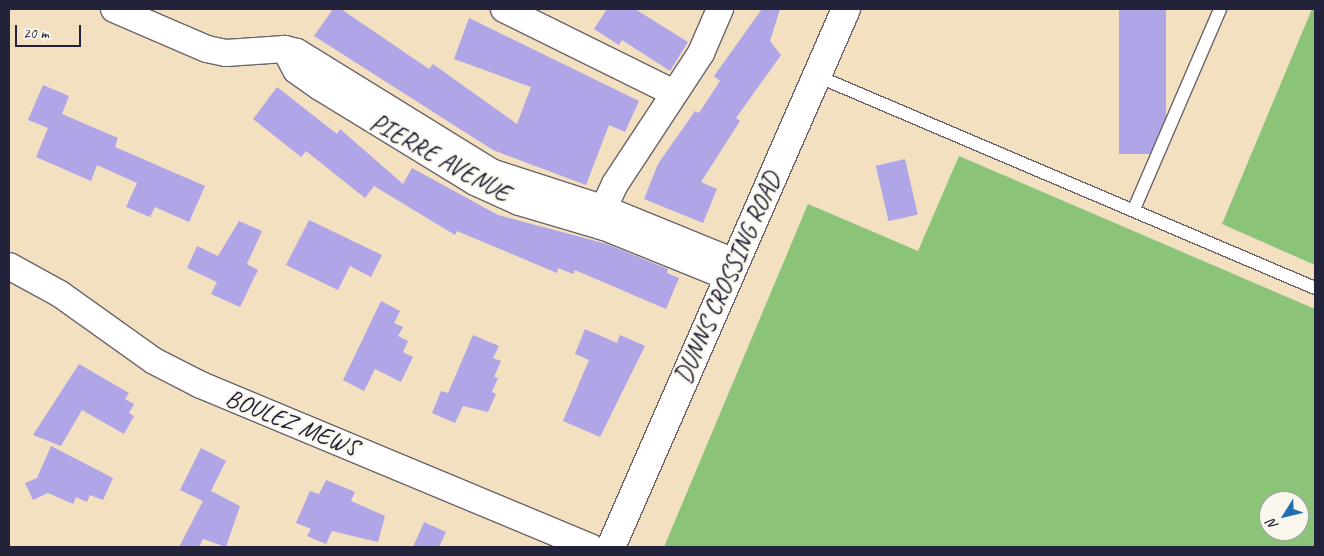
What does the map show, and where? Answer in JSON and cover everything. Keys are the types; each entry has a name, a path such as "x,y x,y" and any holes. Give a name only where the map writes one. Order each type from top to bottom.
{"street":[{"name":"PIERRE AVENUE","path":"114,9 216,51 285,49 297,52 491,172 731,270"},
{"path":"504,9 672,92"},
{"path":"599,216 672,92 701,53 720,9"},
{"name":"DUNNS CROSSING ROAD","path":"611,547 846,9"},
{"name":"BOULEZ MEWS","path":"9,266 44,284 117,337 193,381 591,547"}],"lane":[{"path":"1134,209 1220,9"},
{"path":"817,76 1134,209 1315,288"}],"green space":[{"path":"1312,9 1315,9 1315,265 1222,224"},
{"path":"959,156 1315,309 1315,547 664,547 808,204 918,251"}],"building":[{"path":"333,9 341,9 429,69 433,64 517,124 531,87 454,59 469,18 639,101 625,132 609,125 586,185 493,150 314,36"},
{"path":"607,9 635,9 688,42 670,71 622,40 619,45 594,29"},
{"path":"762,9 780,9 770,41 781,55 736,118 740,121 701,182 717,189 703,223 644,199 658,164 695,111 699,113 720,81 714,76"},
{"path":"1119,9 1166,9 1166,154 1119,154"},
{"path":"43,85 69,96 62,114 118,138 115,147 205,186 189,222 155,207 150,217 126,207 137,183 97,165 91,181 36,157 48,128 28,120"},
{"path":"277,87 337,134 340,129 403,184 412,168 498,215 607,244 668,269 667,273 679,278 666,309 575,270 573,274 558,268 557,273 457,231 455,235 374,186 365,198 306,151 301,157 253,119"},
{"path":"905,159 918,215 889,221 876,166"},
{"path":"309,220 382,255 371,277 350,266 338,290 286,265"},
{"path":"239,221 262,231 247,264 258,270 240,307 211,294 217,282 187,268 197,246 218,256"},
{"path":"381,301 400,311 394,323 403,327 398,336 408,341 403,352 413,357 401,382 375,369 364,391 343,380"},
{"path":"585,329 617,343 620,335 645,346 600,437 563,421 589,360 575,354"},
{"path":"473,335 499,346 493,358 501,361 494,377 498,378 492,392 496,394 488,412 463,406 455,423 432,413 441,391 448,393"},
{"path":"79,364 129,393 125,399 134,404 129,413 134,416 124,434 82,410 61,446 33,435"},
{"path":"51,446 113,478 103,500 90,495 87,502 76,497 73,504 48,493 33,500 25,483 37,478"},
{"path":"201,448 226,461 211,491 240,506 226,547 203,539 199,547 179,547 203,501 180,490"},
{"path":"326,480 355,492 351,501 385,516 378,542 332,531 326,544 307,536 311,529 296,523 310,491 319,494"},
{"path":"424,522 446,532 439,547 413,547"}]}
